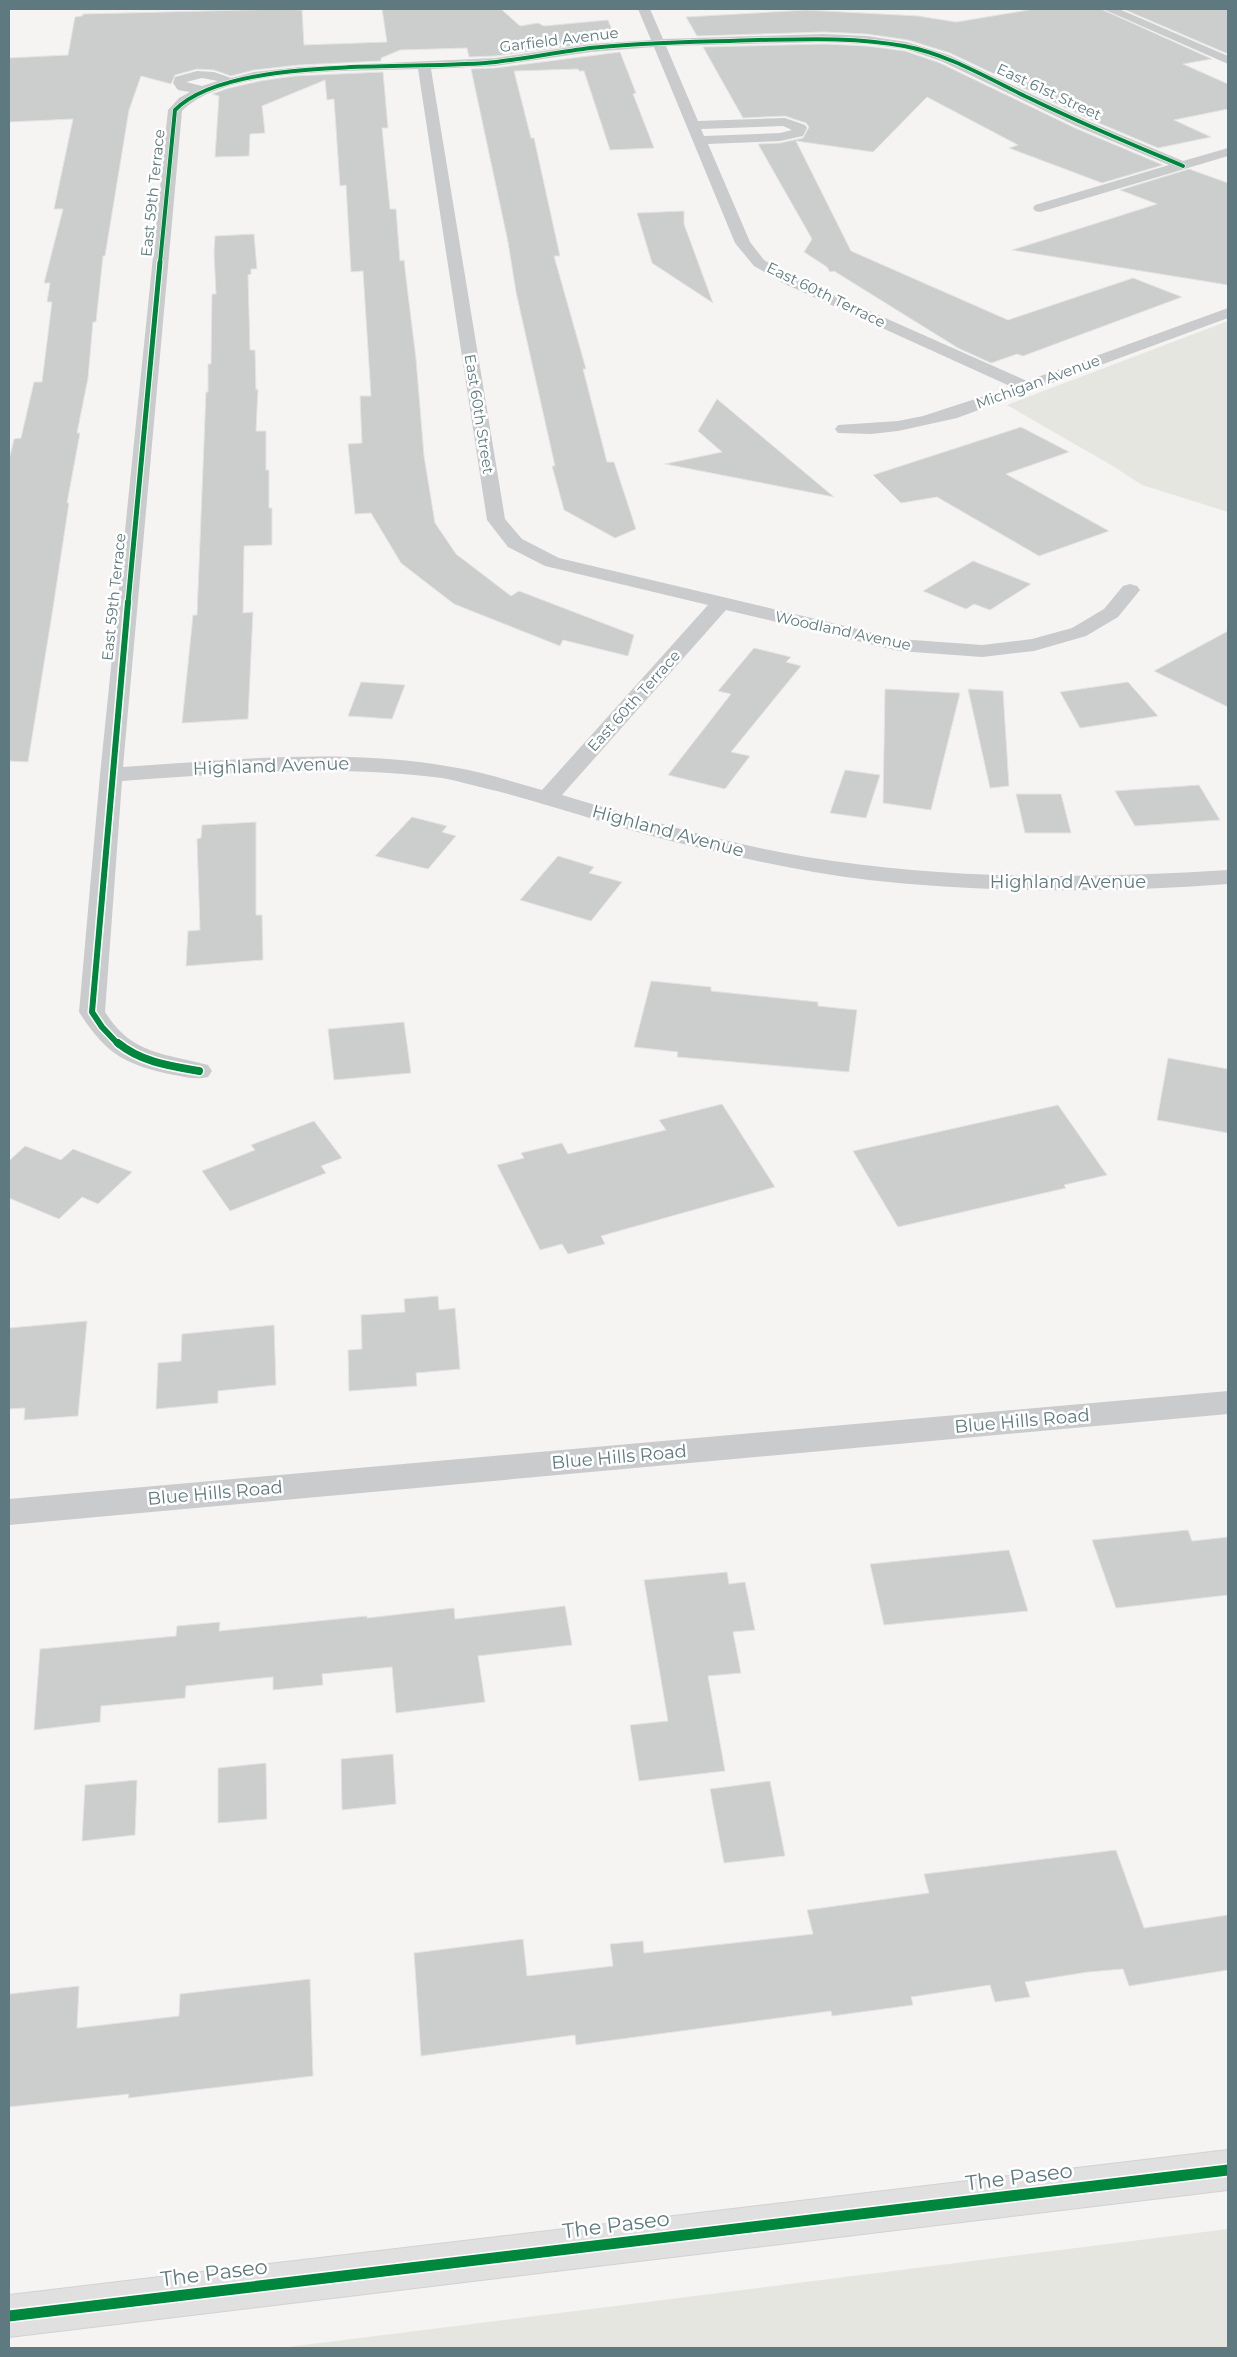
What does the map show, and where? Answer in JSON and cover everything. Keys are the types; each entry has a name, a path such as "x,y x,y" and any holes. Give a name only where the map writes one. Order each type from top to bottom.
{"main road":[{"name":"The Paseo","path":"9,2316 1228,2170"}],"street":[{"name":"East 60th Terrace","path":"644,9 743,243 760,263 788,280 1026,387"},
{"path":"1109,9 1228,60"},
{"name":"Garfield Avenue","path":"219,85 254,76 299,71 495,62 591,48 658,43 824,38 867,40 902,45"},
{"name":"East 61st Street","path":"902,45 945,58 1081,123 1183,166"},
{"name":"East 60th Street","path":"424,66 496,520 515,543 552,562 720,604"},
{"name":"East 59th Terrace","path":"199,1071 157,1064 124,1049 102,1030 92,1012 111,775 175,110 184,101 219,85"},
{"path":"785,122 800,128 798,133 780,137 696,133 785,122"},
{"path":"1040,208 1228,152"},
{"name":"Michigan Avenue","path":"844,429 890,428 914,423 1026,387 1228,313"},
{"name":"Woodland Avenue","path":"720,604 899,645 982,651 1034,645 1078,632 1112,613 1130,590"},
{"name":"East 60th Terrace","path":"548,797 720,604"},
{"name":"Highland Avenue","path":"111,775 284,763 355,763 447,772 548,797 646,828 741,850 867,872 978,883 1141,883 1228,877"},
{"name":"Blue Hills Road","path":"9,1512 1228,1402"}],"shaded area":[{"path":"1228,321 1228,512 1142,485 1007,405"},
{"path":"1228,2229 1228,2348 280,2348"}],"building":[{"path":"382,9 501,9 520,26 538,23 544,26 608,20 616,40 495,56 469,57 467,48 400,50 381,58 381,61 299,65 254,70 231,76 214,70 197,69 175,75 171,84 141,76 129,110 105,256 103,256 96,322 93,322 88,378 77,433 80,433 67,503 69,503 28,762 9,761 9,460 14,439 21,438 34,382 42,382 52,302 47,302 50,283 44,283 63,209 54,209 73,119 9,122 9,58 68,55 75,17 82,16 83,14 302,10 304,45 387,42"},
{"path":"1034,9 1101,9 1212,59 1183,64 1228,84 1228,109 1174,120 1211,137 1158,148 1087,118 950,53 908,40 867,34 824,32 697,36 686,17 806,10 918,16 956,22"},
{"path":"1123,9 1228,9 1228,54"},
{"path":"824,44 867,46 905,51 940,63 1075,128 1163,165 1102,183 1009,148 1018,145 927,97 873,152 796,141 851,251 1008,320 1133,278 1182,297 1023,356 1017,354 991,363 958,348 834,271 830,272 827,267 804,252 812,239 758,144 780,143 803,138 809,127 806,123 785,116 743,118 703,47"},
{"path":"620,52 636,93 633,94 654,148 610,150 584,71 579,71 578,69 514,71 531,138 534,138 560,256 554,256 586,369 583,369 607,462 614,462 636,529 615,538 564,510 552,466 555,466 516,292 508,242 471,69 495,68"},
{"path":"383,72 388,128 382,128 390,209 396,209 400,261 404,260 416,359 424,456 435,523 456,554 511,596 519,591 634,635 628,656 563,640 560,646 454,604 401,563 371,513 355,514 348,444 362,443 360,396 371,396 363,271 351,272 346,185 340,186 334,99 327,100 325,80 262,106 265,133 250,134 249,156 215,157 219,96 212,94 260,81 294,76"},
{"path":"1189,169 1228,183 1228,285 1012,250 1157,204 1120,190"},
{"path":"684,211 684,224 713,303 652,263 637,213"},
{"path":"254,234 257,269 251,269 251,274 248,275 250,350 255,350 256,390 258,389 256,431 266,431 266,470 269,470 269,508 272,508 272,545 244,546 243,613 253,612 248,719 182,723 193,615 197,615 206,392 208,392 208,364 211,364 212,294 216,294 215,236"},
{"path":"717,399 834,497 665,464 722,452 698,431"},
{"path":"1021,427 1069,452 1006,474 1109,531 1039,556 937,497 901,503 873,475"},
{"path":"973,561 1031,584 990,610 974,604 966,609 923,591"},
{"path":"1228,631 1228,707 1154,671"},
{"path":"754,648 791,657 786,662 801,666 731,752 750,756 725,789 668,775 731,694 718,691"},
{"path":"361,682 405,685 392,719 348,716"},
{"path":"1128,682 1158,716 1080,728 1060,692"},
{"path":"885,689 960,693 931,810 883,803"},
{"path":"968,689 1003,691 1009,786 990,788"},
{"path":"845,770 880,775 866,818 830,813"},
{"path":"1199,785 1220,820 1135,826 1115,791"},
{"path":"1016,794 1061,794 1071,833 1025,833"},
{"path":"412,817 447,826 442,832 456,836 428,869 375,856"},
{"path":"256,822 256,915 262,915 263,960 186,966 188,931 200,930 197,839 201,838 202,825"},
{"path":"558,856 594,867 589,873 622,882 591,921 520,900"},
{"path":"651,981 711,987 711,991 818,1002 818,1006 857,1010 849,1072 677,1057 678,1052 634,1047"},
{"path":"404,1022 411,1073 334,1080 328,1029"},
{"path":"1168,1058 1228,1069 1228,1133 1157,1120"},
{"path":"722,1104 775,1187 601,1236 605,1244 568,1254 562,1244 540,1250 497,1165 524,1158 521,1153 562,1143 568,1154 666,1130 659,1120"},
{"path":"1058,1105 1107,1175 1064,1185 1066,1188 898,1227 853,1151"},
{"path":"314,1121 342,1158 321,1166 326,1173 230,1211 202,1171 255,1150 251,1145"},
{"path":"25,1146 61,1160 73,1149 132,1172 98,1204 82,1197 59,1219 9,1198 9,1161"},
{"path":"438,1296 439,1310 455,1308 460,1369 416,1373 417,1386 349,1391 348,1350 362,1349 361,1315 405,1312 404,1299"},
{"path":"87,1321 78,1416 24,1420 25,1408 9,1409 9,1328"},
{"path":"274,1325 276,1385 218,1391 218,1403 156,1409 158,1363 181,1361 182,1334"},
{"path":"1188,1530 1192,1541 1228,1537 1228,1595 1116,1608 1092,1540"},
{"path":"1009,1550 1028,1611 884,1625 870,1564"},
{"path":"727,1572 729,1584 745,1582 755,1630 733,1632 741,1673 708,1676 725,1771 639,1781 630,1725 668,1721 644,1580"},
{"path":"565,1606 572,1645 478,1656 485,1702 396,1713 392,1667 322,1674 323,1685 273,1690 273,1677 186,1686 185,1698 101,1706 100,1722 34,1730 40,1649 176,1636 177,1626 220,1622 219,1631 454,1608 455,1619"},
{"path":"393,1754 396,1804 342,1810 341,1759"},
{"path":"266,1763 267,1819 218,1823 218,1768"},
{"path":"137,1780 135,1835 82,1841 85,1785"},
{"path":"770,1781 785,1856 724,1863 710,1789"},
{"path":"1116,1850 1144,1928 1228,1915 1228,1970 1129,1986 1123,1969 1088,1972 1025,1982 1030,1997 995,2002 990,1985 911,1997 913,2005 832,2016 831,2011 576,2045 575,2035 421,2056 414,1953 523,1939 527,1976 613,1966 610,1944 643,1941 644,1953 813,1934 807,1910 929,1893 924,1874"},
{"path":"310,1979 313,2076 128,2098 129,2094 9,2107 9,1994 79,1986 77,2028 179,2016 180,1994"}],"cycle path":[{"path":"199,1071 151,1061 124,1049 113,1040 92,1012 111,775 175,110 184,101 203,90 221,84 254,76 299,71 495,62 591,48 658,43 824,38 867,40 907,46 945,58 1081,123 1183,166"},
{"path":"9,2316 1228,2170"}]}
